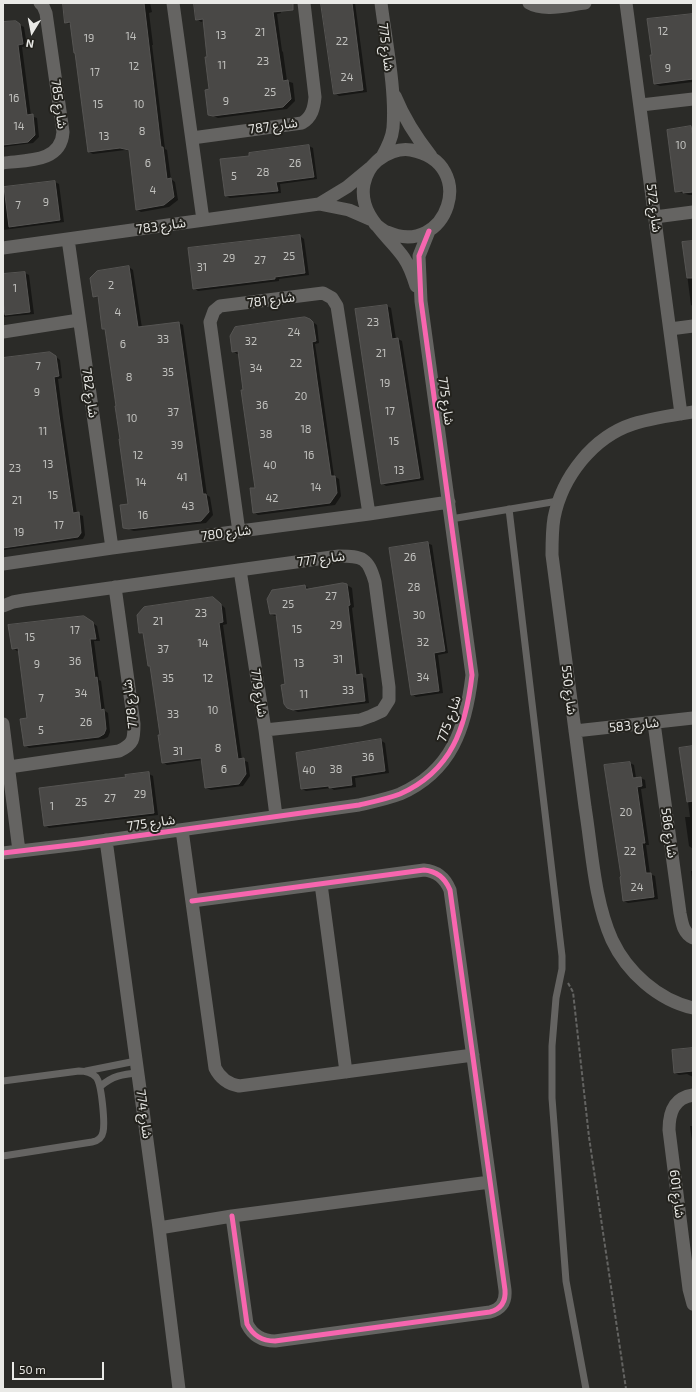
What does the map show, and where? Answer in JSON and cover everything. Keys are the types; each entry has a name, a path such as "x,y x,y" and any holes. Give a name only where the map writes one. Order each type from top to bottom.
{"street":[{"name":"شارع 785","path":"3,163 45,157 54,153 63,140 46,13 40,3"},
{"path":"173,3 203,220"},
{"name":"شارع 787","path":"192,138 302,123 306,121 312,112 315,97 304,3"},
{"name":"شارع 775","path":"377,161 387,149 393,129 392,91 381,3"},
{"path":"529,3 539,7 548,7 585,3"},
{"name":"شارع 572","path":"626,3 641,105 670,329 687,413"},
{"name":"شارع 775","path":"392,91 413,132 434,159"},
{"path":"641,105 693,100"},
{"path":"408,150 422,152 434,159 443,170 449,182 450,196 447,210 440,222 429,231 415,236 401,236 387,232 373,222 365,207 363,192 365,178 377,161 394,151 408,150"},
{"name":"شارع 783","path":"319,204 347,187 377,161"},
{"name":"شارع 783","path":"3,248 319,204 349,210 373,222"},
{"path":"655,217 693,212"},
{"name":"شارع 775","path":"373,222 406,260 412,272 421,301"},
{"name":"شارع 775","path":"3,853 359,805 400,794 430,775 444,761 455,744 469,699 472,675 421,301 420,256 429,231"},
{"name":"شارع 782","path":"68,239 112,548"},
{"name":"شارع 781","path":"239,532 210,322 214,311 220,306 323,293 332,298 337,306 369,514"},
{"path":"3,332 79,320"},
{"path":"670,329 693,326"},
{"name":"شارع 550","path":"687,413 655,418 632,424 611,435 589,451 574,469 558,501 552,532 552,555 598,894 605,920 612,940 623,958 636,974 652,989 669,999 693,1008"},
{"name":"شارع 780","path":"3,564 449,502"},
{"name":"شارع 777","path":"3,606 24,600 339,556 353,556 364,560 371,568 375,582 390,687 389,700 382,711 360,720 265,730"},
{"name":"شارع 779","path":"240,570 265,730 276,816"},
{"name":"شارع 778","path":"9,767 119,750 131,744 134,737 134,724 115,587"},
{"name":"شارع 583","path":"575,731 693,718"},
{"name":"شارع 586","path":"654,723 680,913 684,929 688,935 693,938"},
{"path":"3,724 19,851"},
{"path":"182,830 215,1068 220,1076 228,1083 239,1086 473,1056"},
{"name":"شارع 774","path":"106,840 159,1228 179,1389"},
{"path":"192,901 424,870 435,872 445,880 450,890 505,1290 505,1300 495,1311 275,1341 264,1340 254,1334 247,1324 232,1216"},
{"path":"321,884 346,1072"},
{"name":"شارع 601","path":"693,1095 680,1101 672,1109 669,1120 669,1130 689,1290 693,1304"},
{"path":"159,1228 232,1216 490,1182"}],"lane":[{"path":"451,519 558,501"},
{"path":"509,509 562,956 556,998 552,1046 552,1098 566,1275 586,1389"},
{"path":"3,1081 79,1071 137,1067"},
{"path":"100,1086 137,1067"},
{"path":"3,1156 99,1140 104,1131 100,1086 96,1077 85,1071"}],"path":[{"path":"560,976 566,980 573,992 589,1137 626,1389"}],"building":[{"path":"63,3 144,3 161,147 163,147 167,179 171,178 174,197 164,205 136,210 129,150 120,148 88,152 70,22 65,23"},
{"path":"194,3 293,3 293,10 273,12 283,81 288,80 291,99 283,107 213,116 208,115 205,90 209,89 205,57 207,57 203,19 196,20"},
{"path":"321,3 352,3 363,90 334,94"},
{"path":"693,14 693,79 654,84 647,19"},
{"path":"16,21 20,24 23,44 18,45 27,115 33,114 35,135 28,142 3,145 3,22"},
{"path":"691,126 693,137 693,192 675,192 667,130"},
{"path":"309,145 314,177 276,182 278,191 225,196 220,159 249,156 249,153"},
{"path":"55,181 60,220 9,227 4,187"},
{"path":"300,235 305,273 275,277 275,279 193,289 188,248"},
{"path":"693,241 693,278 687,278 682,242"},
{"path":"129,266 138,327 179,322 203,494 206,494 209,512 201,521 129,529 123,528 120,505 128,504 116,406 105,329 102,329 98,296 93,297 90,278 97,271"},
{"path":"25,272 30,312 5,315 3,301 3,274"},
{"path":"387,305 392,339 398,338 420,478 381,484 355,309"},
{"path":"305,317 313,322 316,341 312,342 317,380 331,476 335,476 337,493 330,503 253,513 250,488 255,488 241,390 243,390 238,351 232,352 230,336 235,327"},
{"path":"50,352 56,356 59,376 54,377 59,415 73,513 79,512 81,533 78,537 3,548 3,358"},
{"path":"428,542 445,651 434,653 439,691 411,695 389,548"},
{"path":"343,583 347,584 350,605 348,606 356,675 362,674 365,701 293,710 287,708 284,704 281,685 285,684 276,614 270,614 267,599 272,590 305,585 306,589"},
{"path":"213,597 221,604 223,622 219,623 238,759 244,758 246,774 239,784 205,788 201,758 162,763 158,735 160,735 150,666 148,666 143,633 139,633 137,615 144,607"},
{"path":"84,616 93,622 96,639 90,639 101,710 104,709 106,729 104,734 99,737 24,746 20,719 27,718 18,648 12,649 8,625"},
{"path":"381,739 385,771 351,776 352,785 301,789 296,753"},
{"path":"693,746 693,801 687,802 679,748"},
{"path":"630,762 633,778 641,777 642,786 637,787 645,843 642,843 646,873 651,873 654,897 623,901 621,876 604,765"},
{"path":"149,772 154,813 44,826 39,788 126,777 125,775"},
{"path":"693,1048 693,1071 674,1073 672,1050"}],"cycle path":[{"path":"3,853 79,844 359,805 400,794 418,784 432,773 444,760 453,745 466,712 472,675 421,301 419,256 429,231"},
{"path":"192,901 424,870 437,874 446,882 450,890 505,1298 500,1307 490,1312 275,1341 262,1339 255,1335 247,1324 232,1216"}]}
